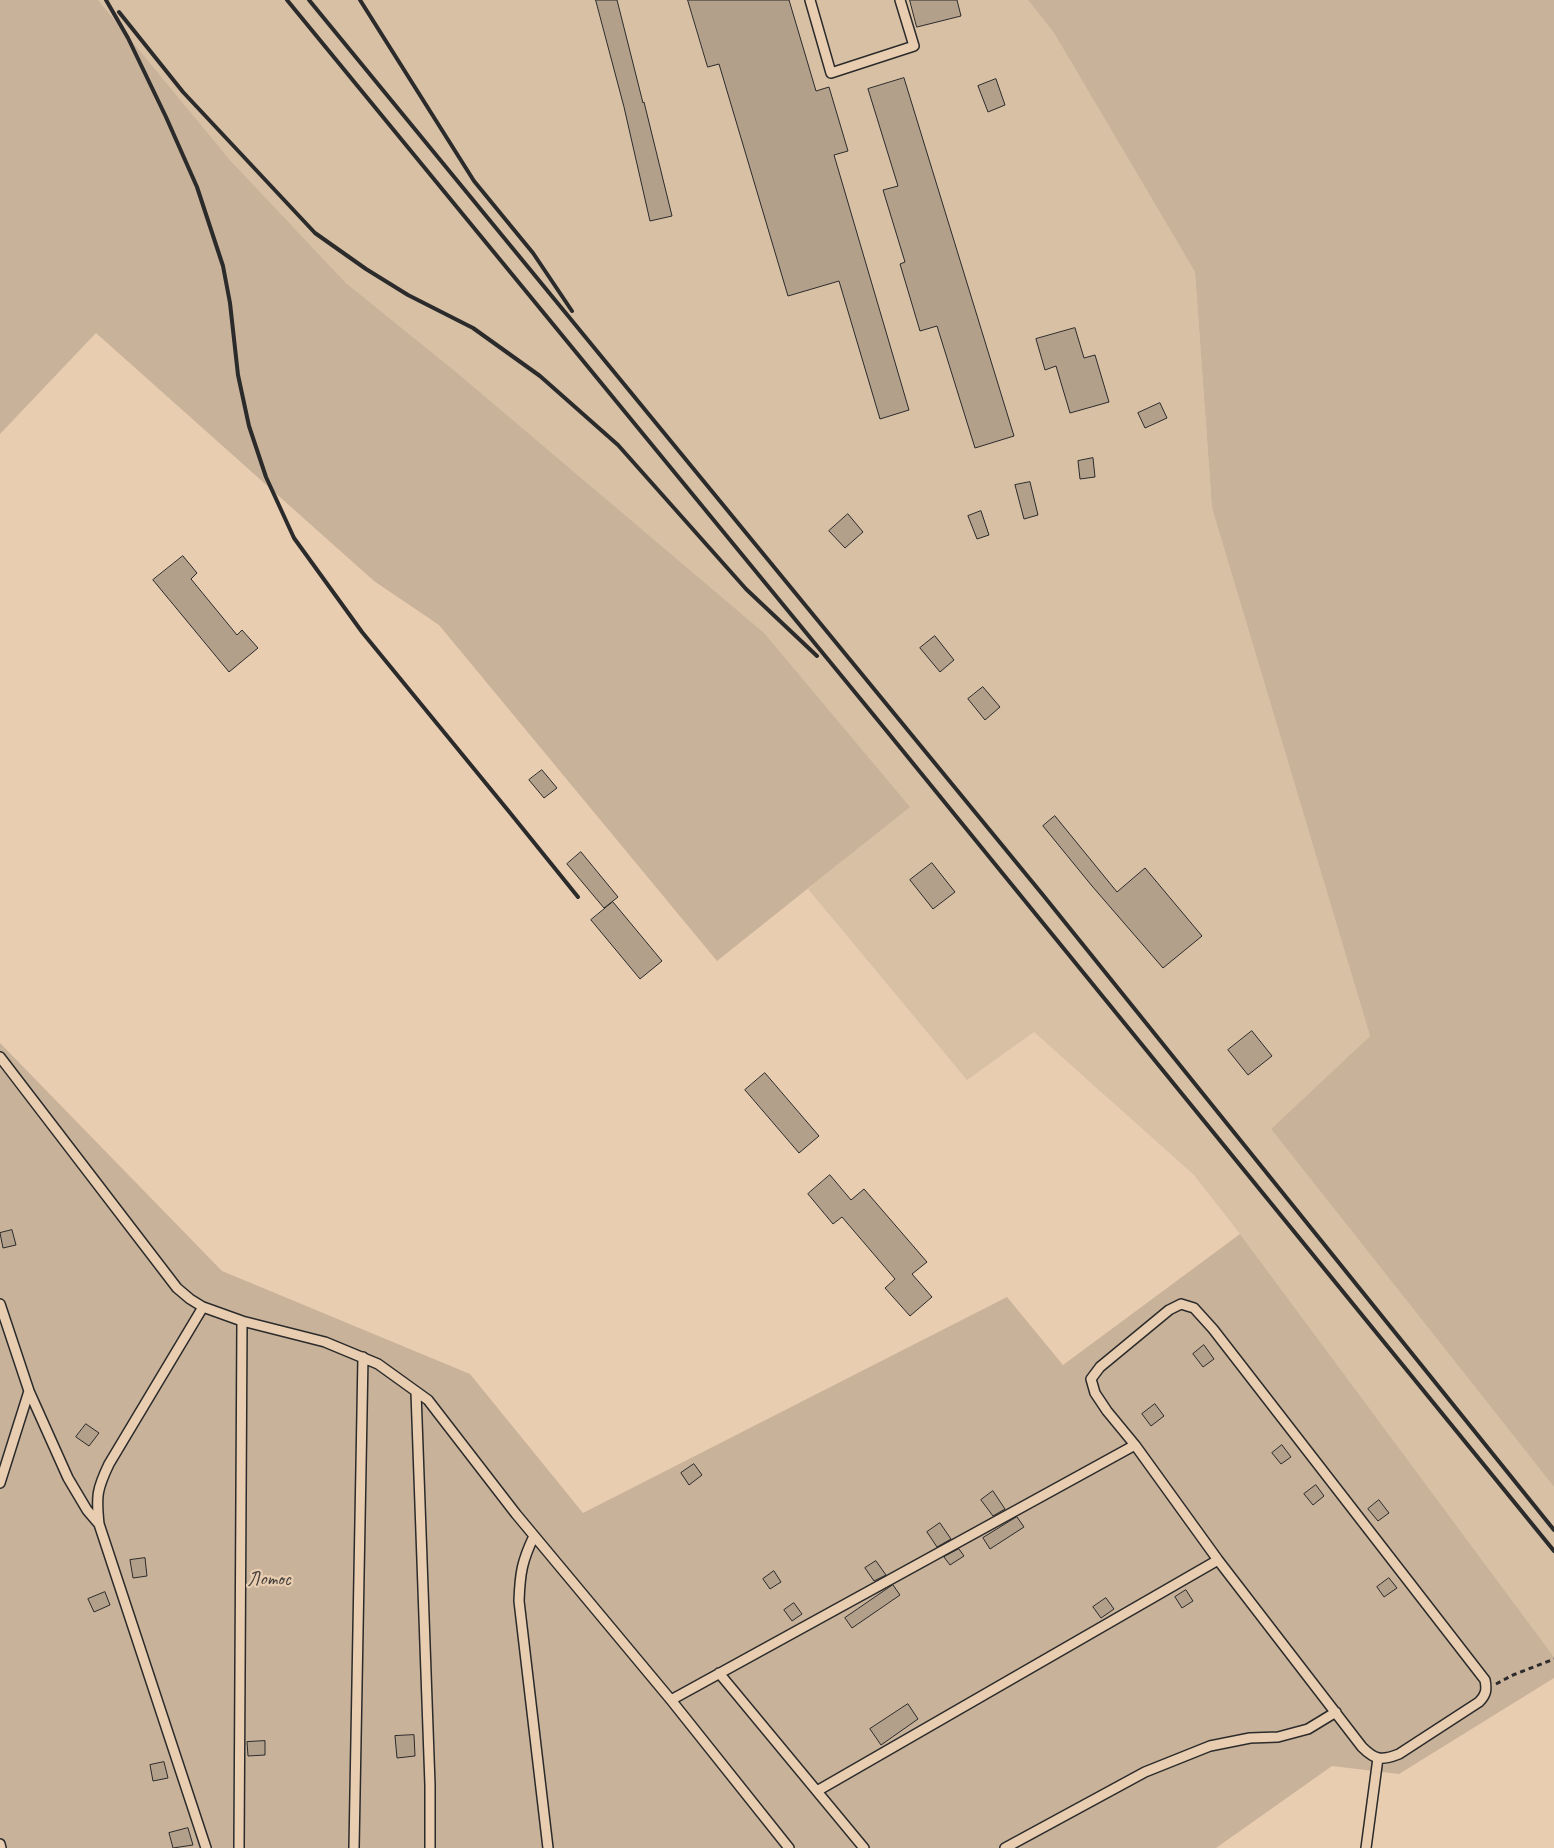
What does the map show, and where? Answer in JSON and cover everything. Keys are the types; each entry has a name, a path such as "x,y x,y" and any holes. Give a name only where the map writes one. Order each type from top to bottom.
{"lane":[{"path":"810,0 831,74 914,46 900,0"},
{"path":"0,1057 177,1288 190,1299 203,1307 242,1321 325,1342 378,1364 428,1400 534,1536 671,1700 789,1848"},
{"path":"0,1304 29,1391 68,1478 87,1510 99,1524"},
{"path":"1182,1304 1194,1308 1213,1329 1478,1669 1485,1680 1487,1689 1484,1697 1399,1754 1386,1759 1370,1755 1218,1560 1135,1444 1107,1411 1095,1393 1091,1379 1100,1367 1169,1310 1182,1304"},
{"path":"203,1307 109,1464 99,1484 96,1499 99,1524 206,1848"},
{"path":"239,1848 242,1321"},
{"path":"354,1848 363,1358"},
{"path":"0,1483 29,1391"},
{"path":"416,1392 430,1785 430,1848"},
{"path":"671,1700 1135,1444"},
{"path":"534,1536 524,1558 520,1575 519,1601 548,1848"},
{"path":"817,1792 1218,1560"},
{"path":"719,1674 864,1848"},
{"path":"1005,1848 1145,1772 1210,1746 1250,1738 1278,1738 1308,1729 1336,1712"},
{"path":"1366,1848 1378,1758"},
{"path":"0,1844 1,1848"}],"path":[{"path":"1487,1689 1513,1675 1554,1660"}],"shaded area":[{"path":"98,0 1028,0 1054,33 1195,272 1212,508 1370,1036 1271,1129 1554,1487 1554,1657 1240,1234 1194,1175 1034,1032 967,1080 808,889 909,807 450,367 346,283 230,160"}],"green space":[{"path":"0,0 98,0 230,160 346,283 450,367 764,633 910,807 717,961 439,625 374,581 96,333 0,434"},
{"path":"1028,0 1554,0 1554,1487 1271,1129 1370,1036 1212,508 1195,272 1054,33"},
{"name":"Лотос","path":"0,1043 222,1271 470,1374 583,1513 1007,1297 1063,1365 1240,1234 1554,1657 1554,1678 1399,1774 1332,1766 1216,1848 0,1848"}],"building":[{"path":"596,0 617,0 672,216 650,221 624,107"},
{"path":"688,0 789,0 816,91 829,87 848,151 834,155 909,410 880,419 839,281 788,296 719,64 708,67"},
{"path":"910,0 957,0 961,16 917,27"},
{"path":"904,78 1014,436 975,448 937,326 920,331 900,264 905,262 883,190 898,186 868,89"},
{"path":"996,79 1005,105 988,112 978,86"},
{"path":"1075,328 1084,358 1095,355 1109,402 1070,413 1056,366 1045,370 1036,339"},
{"path":"1160,403 1167,418 1145,428 1138,413"},
{"path":"1093,458 1095,477 1080,479 1078,461"},
{"path":"1030,482 1038,515 1024,519 1015,485"},
{"path":"981,511 989,535 977,539 968,516"},
{"path":"848,514 863,532 845,548 829,531"},
{"path":"183,556 197,573 191,579 237,635 242,630 258,648 229,672 153,580"},
{"path":"935,636 954,660 940,672 920,648"},
{"path":"983,687 1000,707 985,720 968,699"},
{"path":"542,770 557,788 544,798 529,780"},
{"path":"1055,816 1117,892 1145,868 1202,936 1163,968 1043,826"},
{"path":"581,852 618,897 604,908 567,864"},
{"path":"932,863 955,892 933,909 910,880"},
{"path":"613,902 662,961 640,979 591,920"},
{"path":"1252,1031 1272,1056 1248,1075 1228,1050"},
{"path":"765,1073 819,1136 799,1153 745,1090"},
{"path":"830,1175 851,1200 864,1189 927,1262 912,1274 932,1297 910,1316 885,1288 895,1279 842,1217 833,1224 808,1194"},
{"path":"12,1230 16,1245 3,1248 0,1233"},
{"path":"1204,1345 1214,1359 1203,1367 1193,1354"},
{"path":"1155,1404 1164,1416 1151,1426 1142,1414"},
{"path":"86,1424 99,1433 89,1446 76,1437"},
{"path":"1282,1445 1291,1457 1281,1464 1272,1453"},
{"path":"694,1464 702,1475 689,1485 681,1473"},
{"path":"1316,1485 1324,1496 1313,1505 1304,1494"},
{"path":"993,1491 1005,1509 993,1516 981,1500"},
{"path":"1379,1500 1389,1513 1378,1521 1368,1509"},
{"path":"1017,1517 1024,1527 990,1549 983,1538"},
{"path":"940,1523 951,1539 937,1547 927,1532"},
{"path":"959,1549 964,1556 950,1565 944,1557"},
{"path":"145,1558 147,1576 133,1578 130,1560"},
{"path":"876,1561 886,1575 874,1581 865,1568"},
{"path":"774,1571 781,1582 770,1589 763,1579"},
{"path":"1389,1578 1397,1588 1384,1597 1377,1587"},
{"path":"893,1585 900,1595 852,1628 845,1618"},
{"path":"1186,1590 1193,1601 1182,1608 1175,1597"},
{"path":"105,1592 110,1605 94,1612 88,1599"},
{"path":"1106,1598 1114,1609 1101,1618 1093,1607"},
{"path":"794,1603 802,1614 792,1621 784,1610"},
{"path":"908,1704 918,1719 881,1745 870,1729"},
{"path":"414,1735 415,1756 397,1758 395,1736"},
{"path":"265,1741 265,1755 248,1756 247,1742"},
{"path":"164,1762 168,1778 153,1781 150,1765"},
{"path":"188,1828 193,1845 173,1848 169,1833"}],"railway":[{"path":"106,0 128,38 197,187 223,266 230,303 238,375 249,426 266,477 294,538 362,632 578,897"},
{"path":"287,0 881,724 1554,1551"},
{"path":"309,0 1043,895 1554,1530"},
{"path":"360,0 474,181 533,253 572,311"},
{"path":"119,12 183,92 315,233 366,269 408,295 473,328 540,376 618,445 746,589 817,656"}]}
